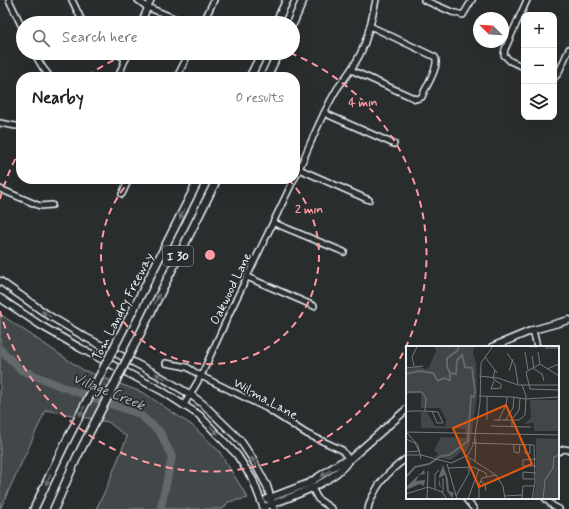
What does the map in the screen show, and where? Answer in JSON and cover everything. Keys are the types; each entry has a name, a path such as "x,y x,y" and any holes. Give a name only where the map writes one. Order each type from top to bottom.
{"highway":[{"path":"279,16 287,0"},
{"path":"296,16 303,0"},
{"path":"252,72 258,60"},
{"path":"269,72 275,60"},
{"name":"Tom Landry Freeway","path":"34,509 62,450 196,184"},
{"name":"Tom Landry Freeway","path":"54,509 77,457 215,184"}],"main road":[{"path":"0,281 48,315 85,337 191,394 240,440 252,458 267,486 272,504"},
{"path":"0,298 80,348 162,391 199,415 237,455 253,480 263,506 272,504 312,488 338,472 349,460 406,410"},
{"path":"494,346 533,330 569,320"},
{"path":"272,504 341,462 349,460"}],"street":[{"path":"8,0 16,16"},
{"path":"72,0 80,16"},
{"path":"138,0 147,8 168,16"},
{"path":"143,16 151,0"},
{"path":"206,16 214,0"},
{"name":"Oakwood Lane","path":"300,167 324,113 362,50 370,26 376,0"},
{"path":"424,0 463,15 472,0"},
{"path":"521,66 510,61 504,55 505,49 527,0"},
{"path":"351,70 413,98 419,98 423,94 436,66 437,60 435,57 370,26"},
{"path":"557,72 569,49"},
{"path":"38,60 46,72"},
{"path":"120,72 126,60"},
{"path":"180,72 186,60"},
{"path":"324,113 394,144"},
{"path":"0,123 16,126"},
{"path":"300,169 369,200"},
{"path":"122,194 127,184"},
{"name":"Oakwood Lane","path":"184,405 201,376 292,184"},
{"path":"0,189 40,206 52,205"},
{"path":"274,223 344,252"},
{"path":"247,278 314,306"},
{"path":"533,330 537,346"},
{"name":"Wilma Lane","path":"166,363 187,367 201,376 266,408 307,434 342,450 349,460"},
{"path":"559,452 564,449 569,450"},
{"path":"368,509 374,493 382,482 406,459"},
{"path":"312,488 318,499 332,509"},
{"path":"466,499 474,509"},
{"path":"546,499 553,506 559,509"}],"shaded area":[{"path":"0,314 83,370 144,393 193,426 219,451 248,498 228,502 223,509 96,509 106,489 127,437 108,422 46,410 0,509"}],"waterway":[{"name":"Village Creek","path":"0,349 21,370 60,386 139,414 160,432 172,457 161,507 163,509"}]}
